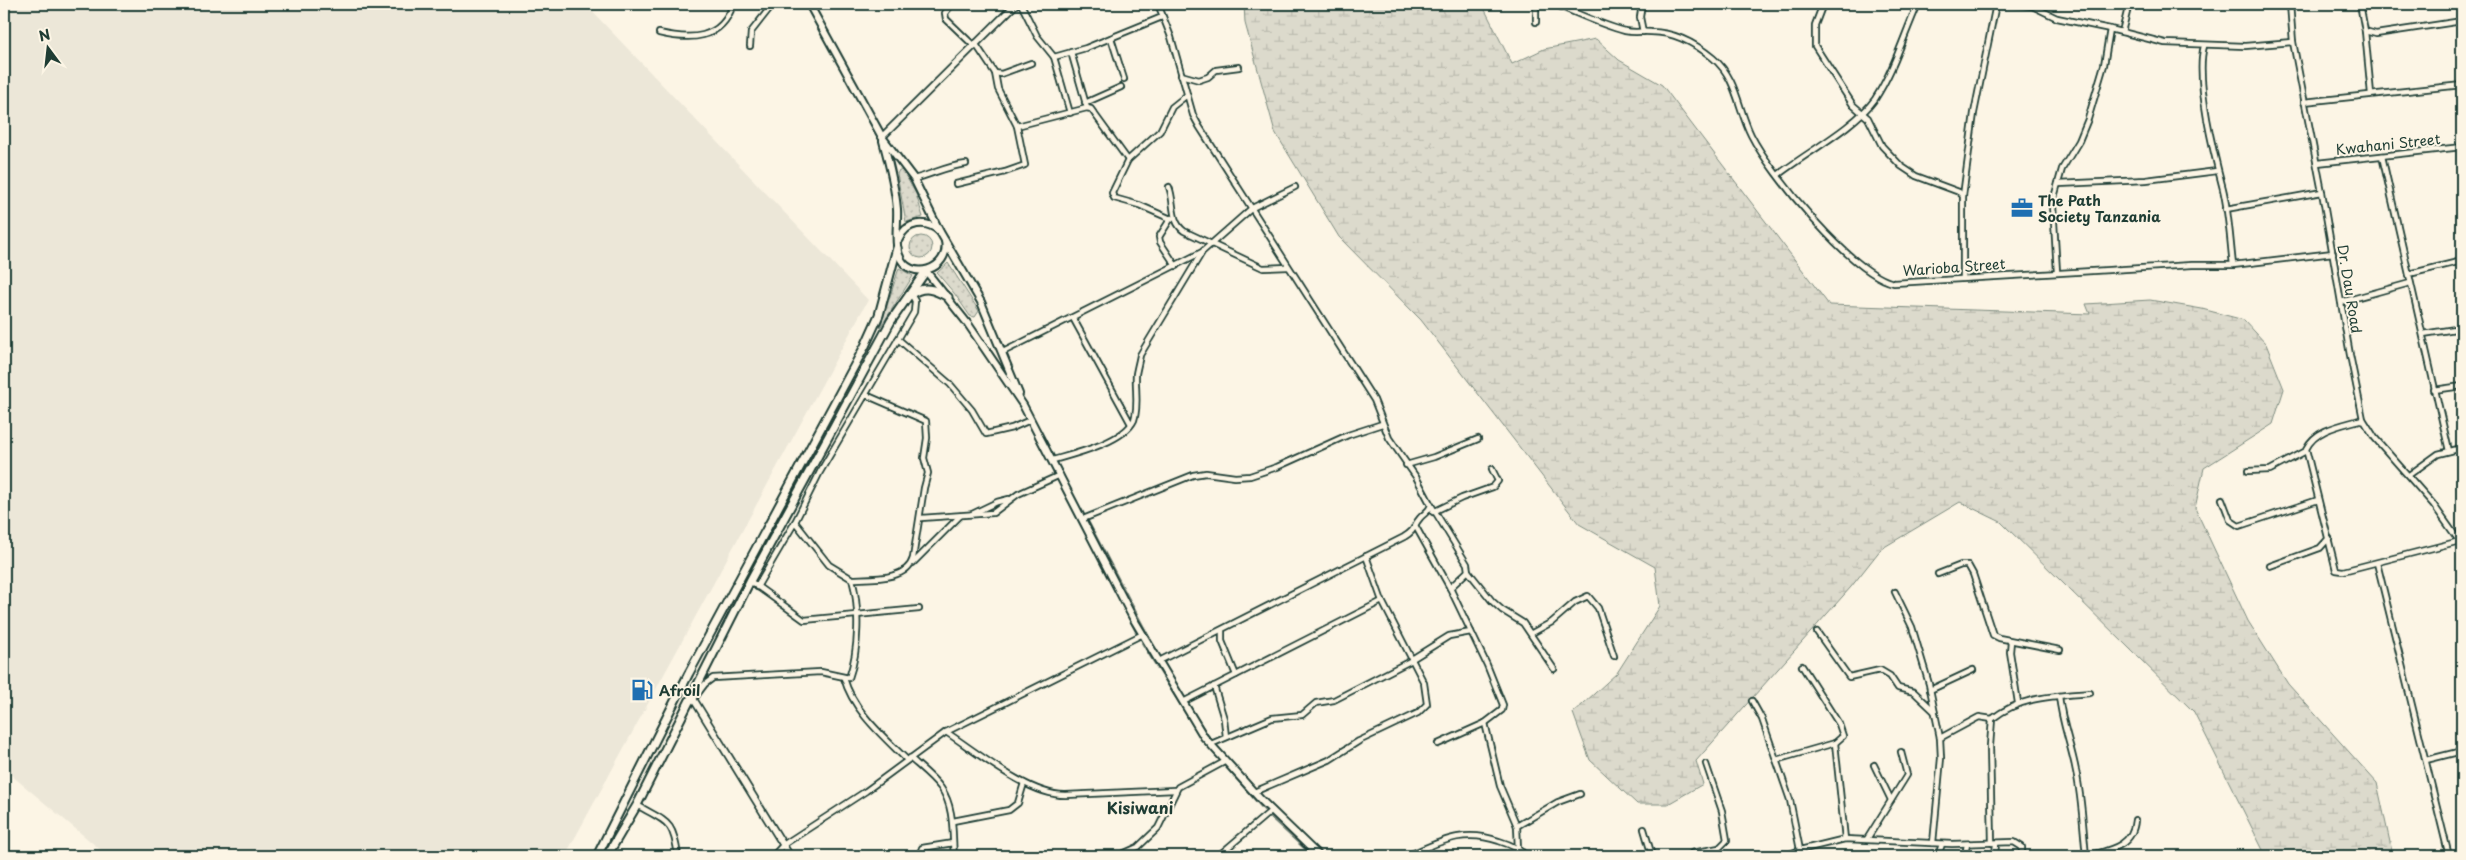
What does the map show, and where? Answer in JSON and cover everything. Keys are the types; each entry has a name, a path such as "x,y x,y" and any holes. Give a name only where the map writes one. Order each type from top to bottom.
{"main road":[{"path":"809,4 882,137 914,179 940,232 981,302 1030,420 1053,460 1143,634 1183,702 1210,744 1254,792 1318,856"},
{"path":"882,137 890,166 897,209 897,245 901,261 907,267 914,270 926,271 948,297 1023,405"},
{"path":"596,856 689,673 865,346 879,315 897,245 904,230 919,223 927,224 940,232"},
{"path":"608,856 637,805 750,581 901,305 926,271 942,261 945,254 944,239"},
{"path":"901,305 911,294 930,288 948,297"}],"street":[{"path":"659,33 690,38 710,34 723,21 733,4"},
{"path":"750,46 751,32 773,4"},
{"path":"952,4 945,13 946,19 974,44 995,73 998,89 1017,126 1025,164 1005,172 956,184"},
{"path":"882,137 1016,4"},
{"path":"1021,4 1037,36 1054,57 1070,113"},
{"path":"1158,4 1199,126 1374,400 1382,424 1406,465 1416,477 1430,505 1467,564 1468,571 1492,601 1502,610 1523,623 1532,633 1554,669"},
{"path":"1536,4 1536,22"},
{"name":"Warioba Street","path":"1554,4 1626,31 1676,36 1714,59 1736,91 1751,135 1788,190 1819,226 1869,271 1884,281 1894,283 2057,272 2233,265 2333,253"},
{"path":"1642,4 1640,17 1644,32"},
{"path":"1823,4 1815,25 1815,46 1853,105 1868,118 1882,146 1901,166 1916,176 1960,192 1963,196"},
{"path":"1778,175 1827,140 1875,98 1918,4"},
{"path":"1963,278 1963,196 1974,113 1996,4"},
{"path":"2013,4 2039,9 2057,18 2165,43 2204,46 2245,46 2292,42"},
{"path":"2122,32 2129,4"},
{"name":"Dr. Dau Road","path":"2290,4 2292,42 2317,163 2363,419 2375,438 2409,475 2461,543"},
{"path":"2360,4 2365,31 2371,94"},
{"path":"1054,57 1111,38 1162,17"},
{"path":"2365,31 2376,34 2462,21"},
{"path":"2057,272 2053,205 2062,169 2080,141 2088,119 2104,65 2110,29"},
{"path":"2366,42 2376,34"},
{"path":"1111,38 1124,79"},
{"path":"2204,46 2200,67 2217,171 2226,209 2233,265"},
{"path":"1071,52 1086,105 1091,109 1128,160"},
{"path":"995,73 1001,74 1031,63"},
{"path":"1181,75 1199,80 1208,77 1216,70 1239,67"},
{"path":"2304,102 2462,85"},
{"path":"1017,126 1070,113 1120,87"},
{"path":"1187,95 1172,107 1160,131 1128,160 1112,196 1172,217 1178,226 1263,268 1288,267"},
{"name":"Kwahani Street","path":"2317,163 2462,147"},
{"path":"2382,156 2403,256 2409,274 2449,451"},
{"path":"914,179 941,171 949,165 966,164"},
{"path":"2058,184 2146,180 2217,171"},
{"path":"1169,187 1173,200 1172,217 1160,237 1160,242 1176,266"},
{"path":"1053,460 1087,450 1124,432 1134,417 1136,373 1140,355 1202,252 1210,243 1241,220 1252,208 1295,188"},
{"path":"2226,209 2322,192"},
{"path":"1003,352 1202,252"},
{"path":"2409,274 2462,261"},
{"path":"2341,302 2410,283"},
{"path":"757,587 795,522 820,472 915,307 911,294"},
{"path":"1073,318 1131,424"},
{"path":"2423,334 2462,328"},
{"path":"898,339 950,384 972,410 986,434 1012,428 1030,420"},
{"path":"2434,390 2462,386"},
{"path":"866,395 893,408 918,416 927,424 924,458 928,473 912,564"},
{"path":"2363,419 2323,432 2309,442 2306,451 2338,571 2461,543"},
{"path":"1083,519 1193,475 1206,473 1245,476 1263,472 1348,435 1382,424"},
{"path":"1406,465 1434,457 1478,439"},
{"path":"2409,475 2430,458 2462,448"},
{"path":"2248,471 2270,470 2306,451"},
{"path":"1426,513 1493,487 1498,481 1492,469"},
{"path":"971,515 1060,475"},
{"path":"921,518 993,513 1012,498"},
{"path":"2222,499 2230,520 2239,526 2318,500"},
{"path":"1159,661 1222,631 1404,537 1416,527 1419,519 1426,513 1430,505"},
{"path":"795,522 829,565 852,579 902,573 960,516"},
{"path":"1416,527 1450,588 1492,674 1503,705 1502,710 1485,723 1438,744"},
{"path":"2270,566 2320,548 2329,538"},
{"path":"1254,792 1328,760 1359,741 1412,716 1427,704 1427,691 1382,601 1366,556"},
{"path":"2377,563 2450,856"},
{"path":"1938,574 1961,565 1968,565 1974,574 1991,631 1999,638 2060,650"},
{"path":"1450,588 1468,571"},
{"path":"790,856 692,698 713,678 822,672 848,679 856,648 855,590 852,579"},
{"path":"750,581 804,620 919,609"},
{"path":"1895,592 1912,628 1936,712 1940,738 1941,758 1933,843"},
{"path":"1532,633 1552,622 1575,602 1588,596 1598,608 1614,656"},
{"path":"1183,702 1382,601"},
{"path":"1222,631 1222,641 1236,674"},
{"path":"1210,744 1272,718 1302,715 1316,703 1334,700 1412,660 1450,636 1471,632"},
{"path":"1817,632 1849,677 1875,671 1884,672 1898,688 1914,692 1936,712"},
{"path":"773,856 783,846 866,791 946,732 1143,634"},
{"path":"2011,641 2010,652 2018,703"},
{"path":"1776,760 1835,743 1843,736 1839,724 1802,666"},
{"path":"1930,690 1973,670"},
{"path":"844,678 850,693 868,719 942,790 953,821 954,856"},
{"path":"1214,686 1224,719 1226,737"},
{"path":"1940,738 1979,717 1992,719 2018,703 2090,692"},
{"path":"2059,696 2063,728 2072,750 2079,784 2087,856 2126,843 2132,832 2135,820"},
{"path":"1752,701 1762,719 1795,814 1800,850"},
{"path":"1992,719 1990,746 1996,856"},
{"path":"1485,723 1500,786 1517,826 1518,849"},
{"path":"946,732 1024,783 1054,796 1175,790"},
{"path":"1835,743 1846,839"},
{"path":"2426,760 2462,751"},
{"path":"1867,839 1907,775 1901,752"},
{"path":"1118,856 1138,847 1147,840 1164,817 1175,790 1182,784 1226,761"},
{"path":"1689,856 1719,848 1727,840 1722,811 1706,764"},
{"path":"1874,765 1891,800"},
{"path":"953,821 1009,810 1018,803 1024,783"},
{"path":"1517,826 1558,802 1580,794"},
{"path":"637,805 671,827 674,831 678,856"},
{"path":"1218,856 1272,810"},
{"path":"1644,829 1652,856"},
{"path":"1407,856 1456,836 1467,835 1493,838 1518,849 1526,856"},
{"path":"1785,856 1800,850 1846,839 1867,839 1886,842 1942,844 2019,843 2022,847 2022,856"},
{"path":"919,856 922,848 953,843"},
{"path":"1938,856 1942,844"},
{"path":"1965,856 1967,844"},
{"path":"1308,856 1311,848"}],"shaded area":[{"path":"4,4 585,4 868,300 565,856 108,856 4,769"}],"green space":[{"path":"1244,4 1482,4 1512,64 1544,49 1596,39 1619,60 1662,85 1829,305 2090,314 2086,304 2150,300 2202,309 2244,320 2266,344 2284,389 2273,424 2204,468 2195,508 2248,621 2288,684 2377,783 2393,856 2266,856 2194,712 2001,522 1960,502 1881,549 1851,587 1696,761 1703,784 1668,804 1637,804 1590,760 1573,713 1617,673 1660,606 1655,567 1579,524 1421,320 1339,237 1275,132 1245,23"},
{"path":"899,170 903,171 916,194 923,217 906,222 897,174"},
{"path":"917,236 925,236 932,243 932,251 925,258 917,258 910,251 910,243"},
{"path":"948,263 979,311 975,317 970,316 937,273"},
{"path":"899,268 913,276 880,328"}],"waterway":[{"path":"1088,521 1159,656"},
{"path":"1104,569 1136,632"},
{"path":"1142,643 1199,735"},
{"path":"1164,664 1182,695"},
{"path":"1190,707 1211,740"},
{"path":"1212,750 1218,758"},
{"path":"1225,766 1264,810"},
{"path":"1270,817 1306,850"}],"place":[{"name":"The Path Society Tanzania","path":"2022,208"},
{"name":"Afroil","path":"642,690"}],"district":[{"name":"Kisiwani","path":"1140,807"}]}
